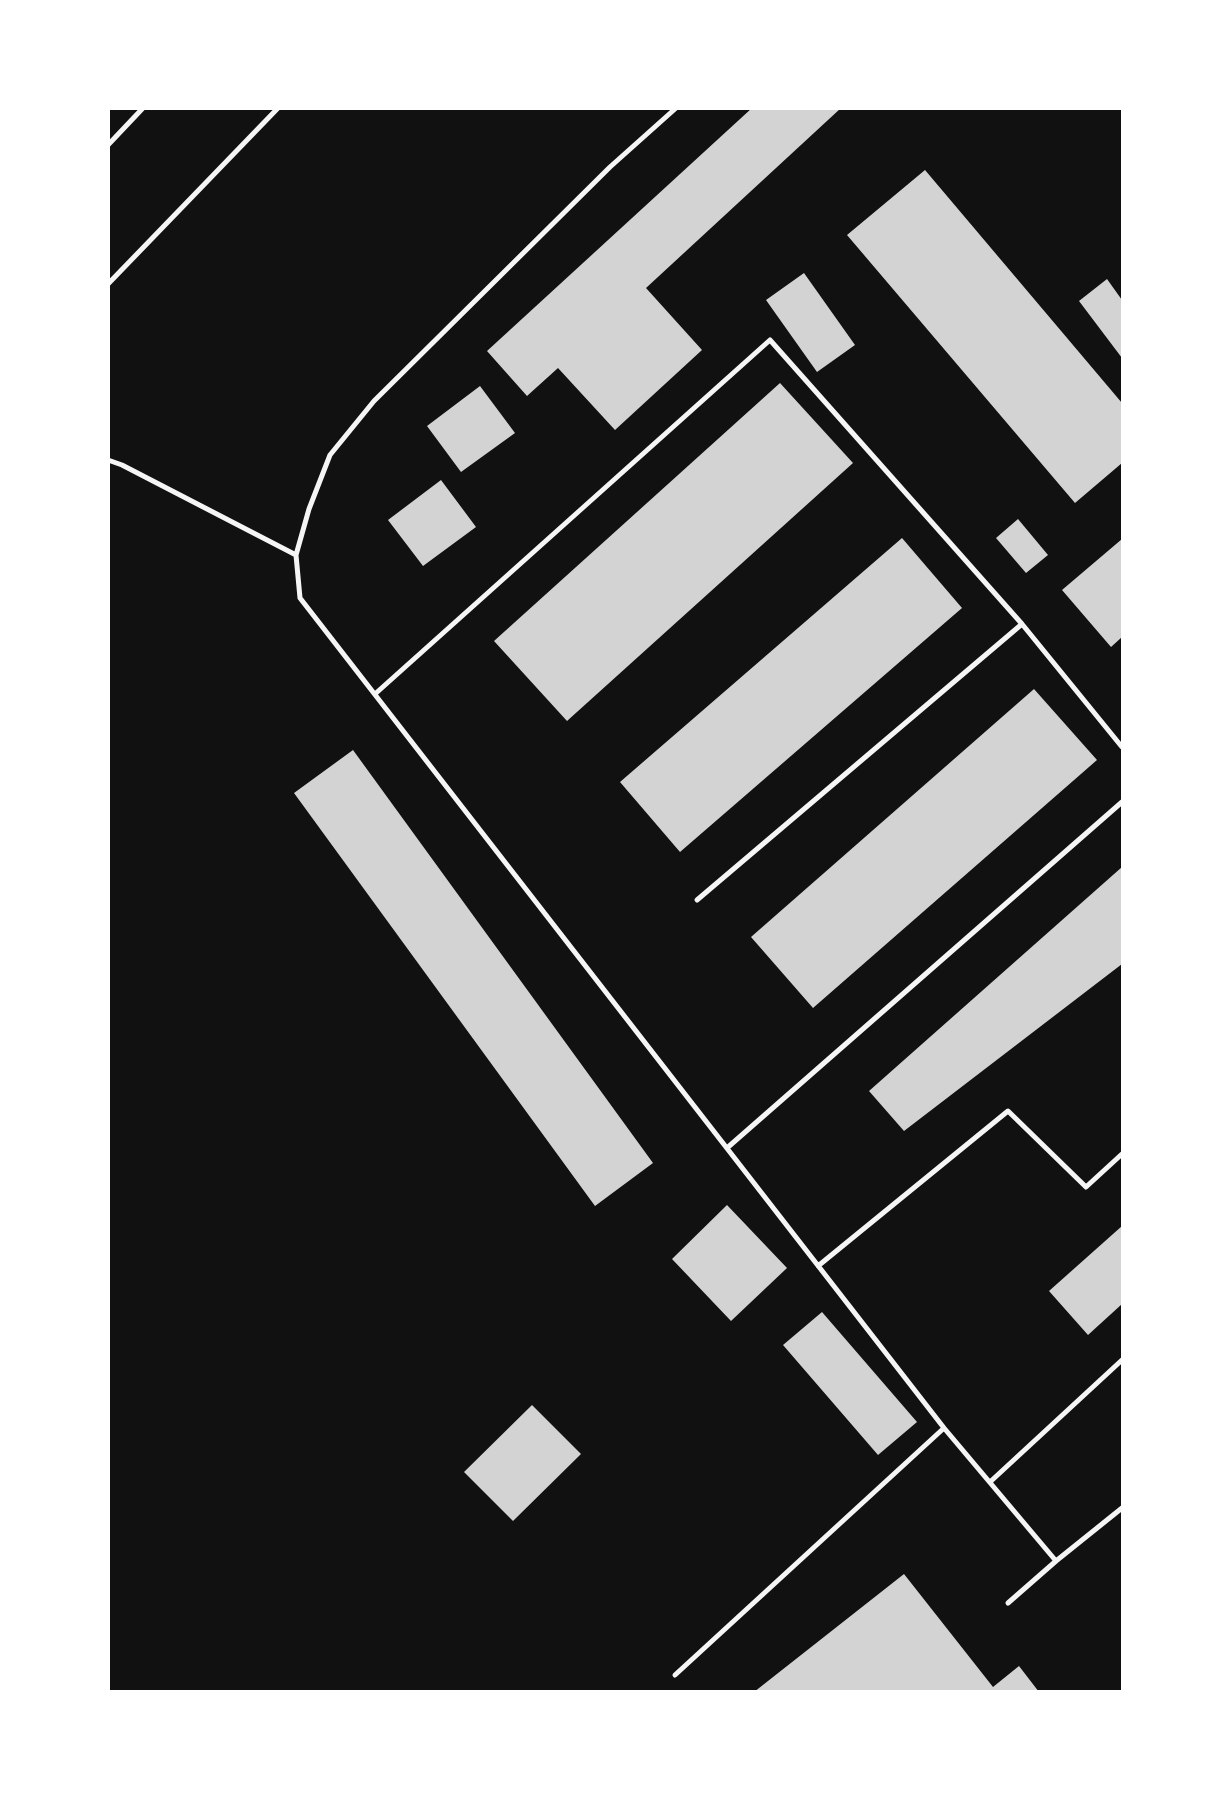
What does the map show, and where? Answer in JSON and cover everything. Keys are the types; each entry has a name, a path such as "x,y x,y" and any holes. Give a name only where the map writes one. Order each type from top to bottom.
{"lane":[{"path":"108,145 144,108"},
{"path":"108,284 278,108"},
{"path":"676,108 610,167 374,401 330,455 309,509 296,555 300,598 944,1428 1056,1562"},
{"path":"375,694 770,340 1022,624 1122,747"},
{"path":"108,460 122,464 296,555"},
{"path":"697,900 1022,624"},
{"path":"727,1148 1122,802"},
{"path":"818,1266 1008,1111 1086,1187 1122,1154"},
{"path":"990,1482 1122,1360"},
{"path":"675,1675 944,1428"},
{"path":"1008,1603 1122,1508"}],"building":[{"path":"752,108 841,108 646,288 702,350 615,430 558,368 527,396 487,351"},
{"path":"925,170 1122,403 1122,463 1075,503 847,235"},
{"path":"804,273 855,345 817,372 766,300"},
{"path":"1107,279 1122,300 1122,358 1079,301"},
{"path":"780,383 853,463 567,721 494,641"},
{"path":"480,386 515,433 461,472 427,426"},
{"path":"441,480 476,527 423,566 388,520"},
{"path":"1018,519 1048,555 1026,573 996,538"},
{"path":"902,538 962,608 680,852 620,782"},
{"path":"1122,539 1122,637 1111,647 1062,590"},
{"path":"1034,689 1097,760 813,1008 751,937"},
{"path":"353,750 653,1163 595,1206 294,793"},
{"path":"1122,867 1122,964 904,1131 869,1091"},
{"path":"727,1205 787,1268 731,1321 672,1259"},
{"path":"1122,1226 1122,1304 1088,1335 1049,1291"},
{"path":"822,1312 917,1422 878,1455 783,1345"},
{"path":"532,1405 581,1454 513,1521 464,1472"},
{"path":"904,1574 993,1687 1019,1666 1039,1692 754,1692"}]}
